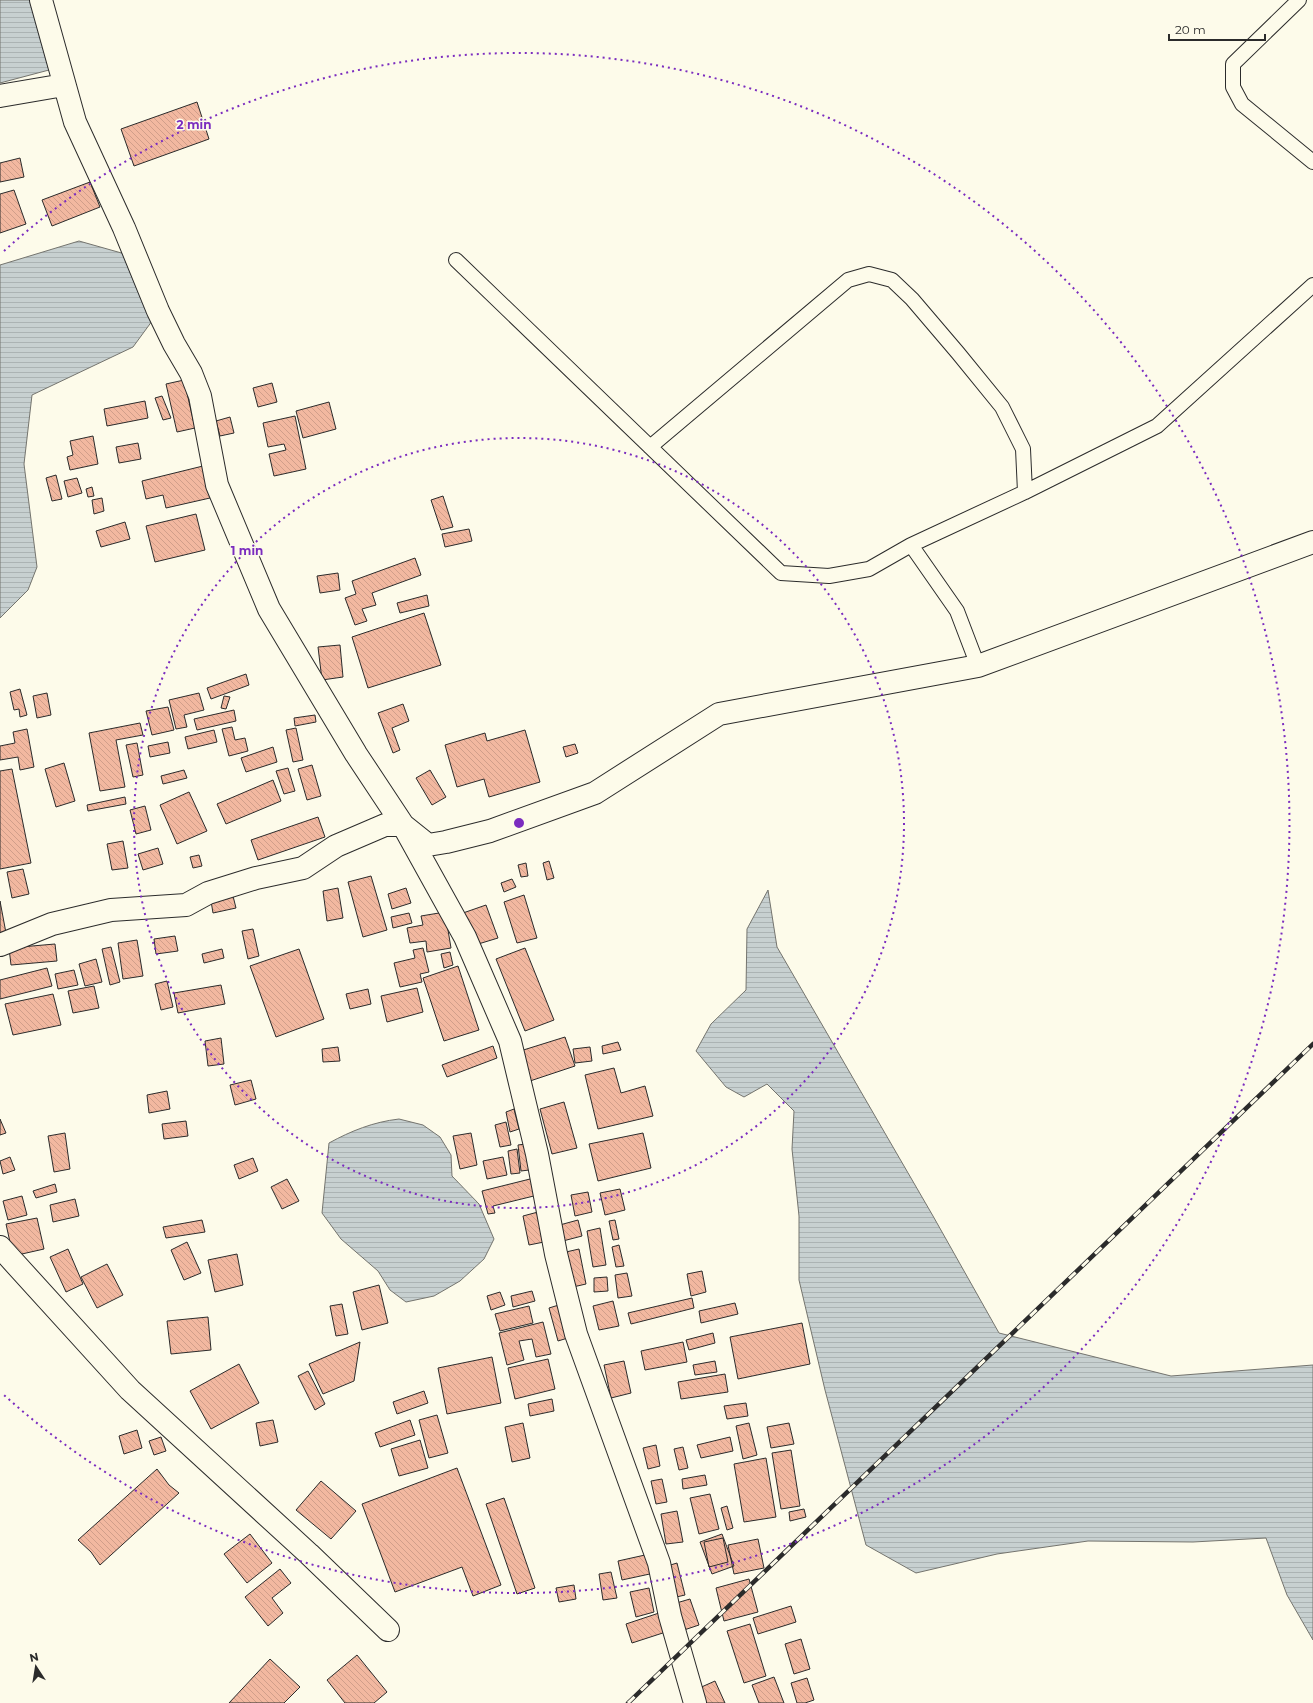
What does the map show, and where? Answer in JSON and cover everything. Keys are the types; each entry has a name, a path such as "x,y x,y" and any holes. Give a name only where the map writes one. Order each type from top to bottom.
{"street":[{"path":"41,0 75,122 124,228 158,311 174,344 191,373 200,396 217,485 269,609 356,754 402,825 464,937 510,1041 537,1154 556,1254 576,1334 659,1563 670,1616 695,1703"},
{"path":"0,96 64,85"},
{"path":"0,945 52,924 111,910 186,905 208,893 256,878 303,868 336,846 385,826 402,825 428,845 490,830 595,794 719,714 978,666 1313,542"},
{"path":"0,1247 130,1390 310,1554 388,1630"}],"lane":[{"path":"1300,0 1233,64 1232,87 1242,104 1313,162"},
{"path":"456,260 781,573 829,576 869,569 911,545 1025,492 1157,426 1313,285"},
{"path":"650,447 848,280 869,274 892,280 912,299 1002,407 1023,449 1025,492"},
{"path":"911,545 957,611 978,666"}],"shaded area":[{"path":"0,0 30,0 49,70 0,83"},
{"path":"79,241 125,254 155,317 133,347 32,395 24,464 37,567 28,590 0,618 0,265"},
{"path":"768,890 777,947 999,1333 1171,1376 1313,1365 1313,1640 1287,1595 1266,1538 1193,1542 1088,1541 997,1554 916,1573 866,1545 825,1390 799,1280 799,1216 792,1149 794,1111 767,1084 744,1097 726,1087 696,1051 711,1024 746,990 747,929"},
{"path":"399,1119 423,1125 440,1137 451,1155 452,1176 479,1204 494,1239 484,1259 460,1281 434,1296 406,1302 390,1290 378,1271 341,1239 322,1213 329,1143 362,1128 380,1122"}],"building":[{"path":"197,102 209,139 134,166 121,129"},
{"path":"20,158 24,177 0,182 0,163"},
{"path":"90,182 100,207 52,226 42,200"},
{"path":"14,190 26,224 0,233 0,194"},
{"path":"184,380 195,428 177,432 166,384"},
{"path":"272,383 277,402 258,407 253,388"},
{"path":"162,396 171,418 163,420 155,398"},
{"path":"145,401 148,418 107,426 104,409"},
{"path":"329,402 336,429 303,438 296,411"},
{"path":"295,416 306,469 274,476 269,454 286,450 284,444 268,447 263,423"},
{"path":"230,417 234,433 220,436 216,421"},
{"path":"93,436 98,464 70,470 67,457 73,455 70,441"},
{"path":"138,443 141,459 119,463 116,447"},
{"path":"203,466 210,498 166,508 163,495 146,499 142,481"},
{"path":"56,475 62,499 52,501 46,478"},
{"path":"77,478 82,493 68,497 64,481"},
{"path":"92,487 94,496 88,497 86,489"},
{"path":"443,496 453,527 441,530 431,500"},
{"path":"102,498 104,511 94,514 92,500"},
{"path":"196,514 205,550 155,562 146,526"},
{"path":"125,522 130,539 101,547 96,531"},
{"path":"469,529 472,541 445,547 442,534"},
{"path":"415,558 421,575 372,593 376,605 362,609 367,621 355,625 345,598 356,594 352,581"},
{"path":"338,573 340,590 320,593 317,576"},
{"path":"427,595 429,606 400,613 397,603"},
{"path":"424,613 441,665 368,688 352,637"},
{"path":"340,645 343,677 322,680 318,647"},
{"path":"246,674 249,685 211,699 207,688"},
{"path":"20,689 27,715 20,717 19,709 14,710 10,692"},
{"path":"47,693 51,715 37,718 33,696"},
{"path":"199,693 204,710 184,715 187,727 176,729 169,700"},
{"path":"224,696 230,697 226,709 221,708"},
{"path":"403,704 409,721 392,728 400,750 393,753 378,713"},
{"path":"168,707 174,730 152,735 146,711"},
{"path":"234,710 236,721 197,730 194,719"},
{"path":"315,715 316,722 295,726 294,718"},
{"path":"140,723 143,735 116,740 125,787 100,791 89,733"},
{"path":"232,727 235,740 245,738 248,751 229,756 222,729"},
{"path":"296,728 303,760 293,762 286,730"},
{"path":"27,729 34,767 20,770 18,757 0,760 0,746 15,743 13,732"},
{"path":"214,730 217,742 188,749 185,737"},
{"path":"525,730 540,782 489,797 484,779 457,787 445,745 485,733 487,741"},
{"path":"168,742 170,753 150,757 148,746"},
{"path":"137,743 143,775 133,777 126,745"},
{"path":"575,744 578,753 566,757 563,747"},
{"path":"273,747 277,762 246,772 241,758"},
{"path":"64,763 75,801 56,807 45,769"},
{"path":"312,765 321,796 307,800 298,769"},
{"path":"288,768 295,791 284,794 276,771"},
{"path":"12,769 31,863 0,869 0,771"},
{"path":"184,770 187,778 163,784 161,776"},
{"path":"430,770 446,797 432,805 416,778"},
{"path":"273,780 281,801 226,824 217,804"},
{"path":"189,792 207,831 177,844 160,805"},
{"path":"125,797 126,804 88,811 87,805"},
{"path":"145,806 151,830 136,834 130,810"},
{"path":"318,817 325,837 258,860 251,840"},
{"path":"123,841 128,868 112,870 107,844"},
{"path":"158,848 163,864 143,870 138,854"},
{"path":"199,855 202,866 193,868 190,857"},
{"path":"549,861 554,878 547,880 543,863"},
{"path":"526,863 528,876 521,877 518,865"},
{"path":"23,869 29,894 12,898 7,872"},
{"path":"371,876 387,930 363,937 348,882"},
{"path":"512,879 516,887 504,892 501,883"},
{"path":"338,888 343,918 327,921 323,891"},
{"path":"406,888 411,903 392,909 388,894"},
{"path":"524,895 537,938 517,943 504,902"},
{"path":"233,896 236,908 213,913 211,901"},
{"path":"0,901 6,933 0,934"},
{"path":"486,905 498,938 475,945 463,913"},
{"path":"445,912 451,948 427,952 426,941 410,943 407,928 423,925 421,916"},
{"path":"409,913 412,923 393,928 391,917"},
{"path":"253,929 259,956 248,959 242,931"},
{"path":"175,936 178,951 156,954 154,939"},
{"path":"137,940 143,976 123,979 118,943"},
{"path":"55,944 57,961 11,965 9,948"},
{"path":"111,947 120,982 110,985 102,949"},
{"path":"423,948 429,972 420,974 422,982 400,987 394,963 415,958 413,950"},
{"path":"525,948 554,1020 525,1031 496,959"},
{"path":"222,949 224,958 204,963 202,954"},
{"path":"299,949 324,1019 276,1037 250,966"},
{"path":"450,952 453,965 444,968 441,954"},
{"path":"96,959 102,982 85,986 79,964"},
{"path":"458,966 479,1030 444,1041 423,978"},
{"path":"47,968 52,986 0,999 0,980"},
{"path":"74,970 78,985 58,989 55,974"},
{"path":"167,981 173,1007 161,1010 155,984"},
{"path":"221,985 225,1004 178,1013 174,993"},
{"path":"94,986 99,1008 73,1013 68,991"},
{"path":"417,988 423,1012 387,1022 381,996"},
{"path":"368,989 371,1004 350,1009 346,994"},
{"path":"53,994 61,1025 13,1035 5,1004"},
{"path":"565,1037 575,1066 527,1082 517,1052"},
{"path":"221,1038 224,1064 208,1066 205,1041"},
{"path":"618,1042 621,1050 603,1054 602,1046"},
{"path":"493,1046 497,1058 447,1077 442,1065"},
{"path":"338,1047 340,1061 323,1062 322,1049"},
{"path":"590,1047 592,1061 575,1063 573,1049"},
{"path":"614,1068 621,1093 645,1086 653,1116 598,1129 585,1075"},
{"path":"251,1080 256,1099 235,1105 230,1085"},
{"path":"167,1091 170,1109 149,1113 147,1095"},
{"path":"564,1102 577,1148 552,1154 540,1109"},
{"path":"514,1109 519,1129 510,1132 506,1112"},
{"path":"0,1119 6,1133 0,1135"},
{"path":"186,1121 188,1136 164,1139 162,1124"},
{"path":"506,1122 511,1145 500,1147 495,1125"},
{"path":"65,1133 70,1169 54,1172 48,1136"},
{"path":"471,1133 477,1165 460,1169 453,1136"},
{"path":"643,1133 651,1168 598,1181 589,1144"},
{"path":"533,1143 537,1169 521,1171 518,1145"},
{"path":"517,1149 520,1173 511,1174 508,1151"},
{"path":"10,1157 15,1170 3,1174 0,1161"},
{"path":"503,1157 507,1175 487,1179 483,1161"},
{"path":"253,1158 258,1171 239,1179 234,1165"},
{"path":"538,1177 542,1194 493,1206 495,1213 488,1214 482,1191"},
{"path":"287,1179 299,1201 282,1209 271,1187"},
{"path":"55,1184 57,1192 36,1198 33,1191"},
{"path":"620,1189 625,1210 605,1215 600,1193"},
{"path":"588,1192 592,1212 575,1216 571,1195"},
{"path":"22,1196 27,1215 8,1220 3,1201"},
{"path":"75,1199 79,1216 53,1222 50,1205"},
{"path":"538,1212 544,1242 529,1245 523,1216"},
{"path":"37,1218 44,1249 13,1256 6,1224"},
{"path":"202,1220 205,1232 166,1238 163,1227"},
{"path":"578,1220 582,1236 559,1242 556,1226"},
{"path":"615,1220 619,1239 613,1240 609,1221"},
{"path":"600,1228 606,1265 593,1267 587,1231"},
{"path":"187,1242 201,1273 184,1280 171,1250"},
{"path":"619,1245 624,1266 616,1267 612,1247"},
{"path":"68,1249 83,1284 66,1292 50,1257"},
{"path":"579,1249 586,1284 573,1287 566,1252"},
{"path":"237,1254 243,1285 215,1292 208,1260"},
{"path":"107,1264 123,1295 97,1308 81,1277"},
{"path":"702,1271 706,1292 691,1296 687,1274"},
{"path":"627,1273 632,1296 618,1298 615,1275"},
{"path":"607,1277 608,1291 594,1292 594,1278"},
{"path":"379,1285 388,1323 362,1330 353,1292"},
{"path":"532,1291 535,1301 513,1307 511,1296"},
{"path":"500,1292 505,1305 491,1310 487,1296"},
{"path":"692,1298 694,1308 631,1324 628,1313"},
{"path":"613,1301 619,1326 599,1330 593,1306"},
{"path":"735,1303 738,1314 701,1323 699,1311"},
{"path":"342,1304 348,1334 336,1336 330,1306"},
{"path":"562,1304 571,1337 558,1341 549,1308"},
{"path":"529,1306 533,1323 500,1331 495,1314"},
{"path":"208,1317 211,1350 171,1354 167,1321"},
{"path":"543,1322 551,1354 536,1357 532,1339 519,1341 524,1360 507,1365 499,1333"},
{"path":"802,1323 810,1364 738,1379 730,1337"},
{"path":"713,1333 715,1343 689,1350 686,1340"},
{"path":"360,1342 354,1381 323,1394 309,1364"},
{"path":"683,1342 687,1362 645,1370 641,1351"},
{"path":"492,1357 501,1403 447,1414 438,1368"},
{"path":"548,1359 555,1389 515,1399 508,1368"},
{"path":"624,1361 631,1393 611,1398 604,1365"},
{"path":"715,1361 717,1372 695,1375 693,1365"},
{"path":"239,1364 259,1403 211,1429 190,1391"},
{"path":"308,1371 325,1404 315,1410 298,1376"},
{"path":"725,1374 728,1392 681,1399 678,1382"},
{"path":"424,1391 428,1403 397,1414 393,1402"},
{"path":"552,1399 554,1411 530,1416 528,1404"},
{"path":"746,1403 748,1416 727,1419 724,1406"},
{"path":"437,1415 448,1453 429,1458 419,1420"},
{"path":"273,1420 278,1442 260,1446 256,1423"},
{"path":"410,1420 415,1435 380,1447 375,1433"},
{"path":"523,1423 530,1458 512,1462 505,1427"},
{"path":"749,1423 757,1455 743,1459 736,1426"},
{"path":"789,1423 794,1444 771,1448 767,1427"},
{"path":"137,1430 142,1448 124,1454 119,1436"},
{"path":"161,1437 166,1451 154,1455 149,1441"},
{"path":"730,1437 733,1451 701,1458 697,1445"},
{"path":"420,1440 428,1468 399,1476 391,1449"},
{"path":"656,1445 660,1466 648,1469 643,1448"},
{"path":"683,1447 688,1468 679,1470 674,1449"},
{"path":"791,1450 800,1506 781,1509 772,1453"},
{"path":"766,1458 776,1517 744,1522 734,1464"},
{"path":"457,1468 501,1585 473,1596 462,1567 395,1592 362,1504"},
{"path":"157,1469 169,1485 179,1493 100,1565 91,1552 78,1540"},
{"path":"705,1475 707,1485 683,1489 682,1479"},
{"path":"662,1479 667,1502 656,1504 651,1481"},
{"path":"321,1481 356,1511 331,1539 296,1510"},
{"path":"710,1494 719,1529 699,1534 690,1498"},
{"path":"504,1498 535,1588 517,1594 486,1504"},
{"path":"727,1506 733,1528 727,1530 721,1508"},
{"path":"804,1509 806,1517 790,1521 789,1512"},
{"path":"677,1511 683,1542 666,1544 661,1514"},
{"path":"250,1534 272,1563 247,1583 224,1554"},
{"path":"722,1534 734,1566 712,1574 700,1542"},
{"path":"723,1538 728,1562 709,1567 704,1542"},
{"path":"758,1539 764,1568 734,1574 728,1545"},
{"path":"654,1553 659,1572 622,1580 618,1561"},
{"path":"677,1563 685,1595 672,1598 664,1567"},
{"path":"280,1569 291,1583 272,1598 283,1613 268,1626 245,1597"},
{"path":"611,1572 617,1598 603,1600 599,1574"},
{"path":"749,1579 758,1612 724,1621 716,1588"},
{"path":"574,1585 576,1599 559,1602 556,1588"},
{"path":"649,1588 654,1612 636,1617 630,1592"},
{"path":"690,1599 699,1625 681,1631 673,1604"},
{"path":"791,1606 796,1622 758,1634 753,1618"},
{"path":"665,1611 672,1630 632,1643 626,1624"},
{"path":"750,1624 766,1676 744,1683 727,1631"},
{"path":"801,1639 810,1669 794,1674 785,1644"},
{"path":"357,1655 387,1692 374,1703 345,1703 327,1680"},
{"path":"270,1659 300,1687 284,1703 229,1703"},
{"path":"774,1677 784,1703 759,1703 752,1685"},
{"path":"807,1678 814,1700 805,1703 797,1703 791,1683"},
{"path":"715,1681 725,1703 703,1703 697,1689"}],"railway":[{"path":"628,1703 1313,1044"}]}
